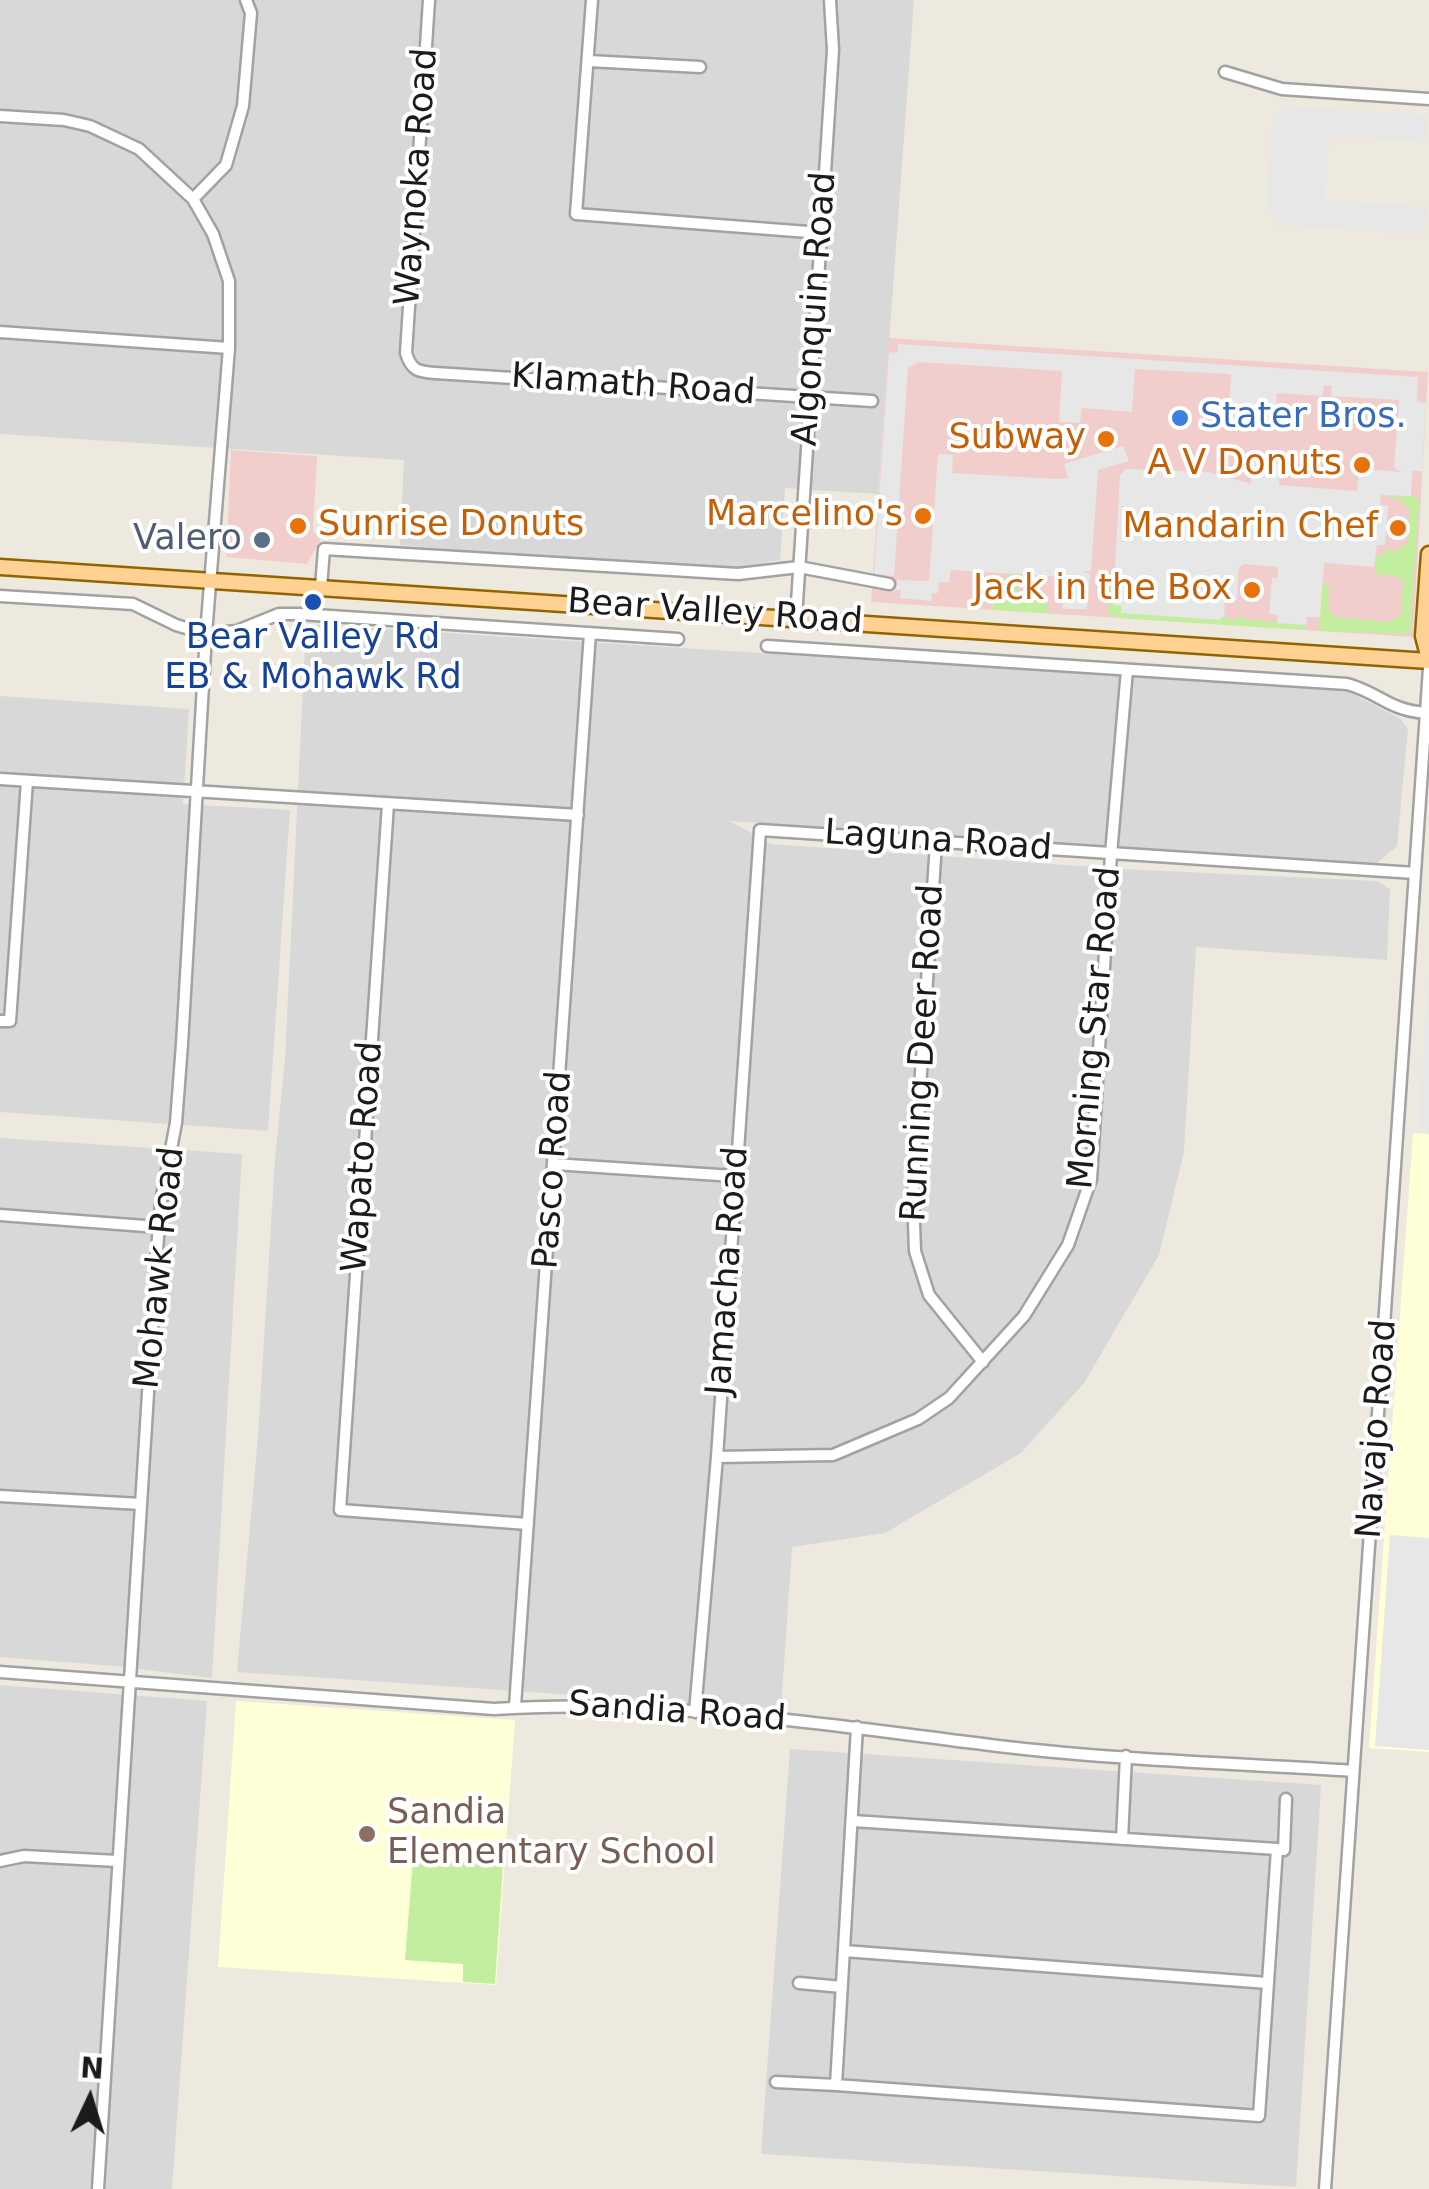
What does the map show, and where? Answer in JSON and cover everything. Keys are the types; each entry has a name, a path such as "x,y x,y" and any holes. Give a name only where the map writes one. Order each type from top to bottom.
{"main road":[{"name":"Navajo Road","path":"1429,554 1423,636 1429,663"},
{"name":"Bear Valley Road","path":"0,567 1429,663"}],"street":[{"path":"193,200 226,166 243,106 251,13 246,0"},
{"name":"Waynoka Road","path":"406,353 430,0"},
{"path":"592,0 576,214 821,232"},
{"name":"Algonquin Road","path":"796,618 833,50 830,0"},
{"path":"589,61 700,67"},
{"path":"1225,72 1282,89 1429,99"},
{"name":"Mohawk Road","path":"0,116 64,120 115,135 160,166 193,200 214,234 229,281 229,348 206,634 176,1122 158,1228 98,2189"},
{"path":"0,332 229,348"},
{"name":"Klamath Road","path":"406,353 410,366 419,372 872,401"},
{"path":"321,587 324,549 738,574 799,567 889,584"},
{"path":"0,596 133,604 176,626 206,634 237,631 279,614 300,614 678,639"},
{"name":"Pasco Road","path":"515,1706 590,634"},
{"path":"768,646 1347,684 1394,708 1426,713"},
{"name":"Navajo Road","path":"1325,2189 1429,663"},
{"name":"Morning Star Road","path":"718,1457 834,1455 918,1419 949,1398 1024,1316 1068,1244 1091,1179 1127,670"},
{"path":"0,779 578,814"},
{"path":"5,1021 27,780"},
{"name":"Wapato Road","path":"388,804 340,1510 528,1524"},
{"name":"Laguna Road","path":"760,830 1415,873"},
{"name":"Jamacha Road","path":"695,1712 718,1457 760,830"},
{"name":"Running Deer Road","path":"936,843 913,1195 915,1250 929,1295 982,1362"},
{"path":"554,1164 734,1176"},
{"path":"0,1215 158,1228"},
{"path":"0,1496 141,1504"},
{"name":"Sandia Road","path":"0,1672 494,1710 566,1704 695,1712 857,1727 986,1745 1354,1772"},
{"path":"836,2085 857,1727"},
{"path":"1122,1839 1126,1756"},
{"path":"853,1821 1284,1850 1286,1798"},
{"path":"776,2082 1260,2116 1277,1850"},
{"path":"0,1862 24,1856 117,1862"},
{"path":"844,1951 1268,1983"},
{"path":"798,1983 842,1987"}],"shaded area":[{"path":"0,0 914,0 878,494 785,488 780,560 744,566 503,554 400,545 404,460 0,434"},
{"path":"1283,106 1428,115 1426,142 1329,136 1325,200 1427,207 1425,235 1278,225 1278,216 1266,214 1273,113 1282,114"},
{"path":"889,338 1428,372 1413,637 871,602"},
{"path":"898,344 1418,377 1417,402 1426,403 1422,471 1412,471 1411,496 1381,495 1380,505 1388,505 1385,545 1377,545 1374,567 1324,563 1320,617 1307,617 1306,625 1277,623 1278,615 1269,614 1272,578 1278,578 1278,567 1244,564 1239,567 1237,600 1225,599 1221,620 1121,613 1121,606 1113,605 1120,475 1126,469 1208,472 1251,484 1253,462 1280,464 1279,485 1357,491 1359,469 1402,472 1394,468 1399,400 1331,396 1332,386 1324,385 1322,396 1277,393 1274,428 1228,424 1231,374 1135,369 1132,412 1082,408 1080,423 1059,422 1062,371 919,362 908,368 894,576 874,574 889,352 898,353"},
{"path":"1123,446 1129,461 1098,470 1091,571 1082,571 1090,574 1087,609 1062,609 1064,577 951,570 949,582 939,582 938,593 932,593 931,601 900,598 897,580 929,581 938,454 953,455 952,473 1055,479 1068,478 1064,464"},
{"path":"231,450 317,456 313,532 318,533 320,541 307,564 226,557"},
{"path":"306,624 1345,690 1401,719 1408,729 1397,846 1376,864 730,821 771,844 1123,869 1376,881 1390,889 1387,960 1196,947 1184,1152 1159,1255 1084,1383 1021,1453 885,1533 792,1547 781,1709 237,1672 285,1059"},
{"path":"0,696 189,709 183,804 290,810 268,1131 0,1112"},
{"path":"1429,978 1429,1134 1427,1128 1419,1127"},
{"path":"1413,1133 1429,1134 1429,1752 1369,1748"},
{"path":"0,1138 242,1154 212,1678 0,1657"},
{"path":"1390,1535 1429,1538 1429,1750 1375,1746"},
{"path":"0,1685 207,1701 172,2189 0,2189"},
{"name":"Sandia Elementary School","path":"236,1701 515,1720 496,1985 218,1967"},
{"path":"790,1749 1321,1785 1296,2187 761,2154"}],"green space":[{"path":"1381,495 1415,496 1419,502 1410,634 1319,631 1325,584 1329,588 1328,608 1334,617 1390,622 1401,615 1403,582 1397,576 1375,574 1376,556 1383,556 1384,550 1397,551 1408,542 1410,511 1402,500"},
{"path":"1011,566 1017,571 1017,597 1048,601 1047,613 992,610 993,602 1008,602"},
{"path":"1111,571 1115,571 1113,605 1121,606 1121,612 1221,615 1232,621 1241,616 1306,625 1305,630 1118,618 1108,613"},
{"path":"413,1859 503,1865 495,1984 463,1982 463,1964 405,1960"}],"place":[{"name":"Stater Bros.","path":"1180,418"},
{"name":"Subway","path":"1106,439"},
{"name":"A V Donuts","path":"1362,465"},
{"name":"Marcelino's","path":"923,516"},
{"name":"Sunrise Donuts","path":"298,526"},
{"name":"Mandarin Chef","path":"1398,528"},
{"name":"Valero","path":"262,540"},
{"name":"Jack in the Box","path":"1252,590"},
{"name":"Bear Valley Rd EB & Mohawk Rd","path":"313,602"},
{"name":"Sandia Elementary School","path":"367,1834"}]}
